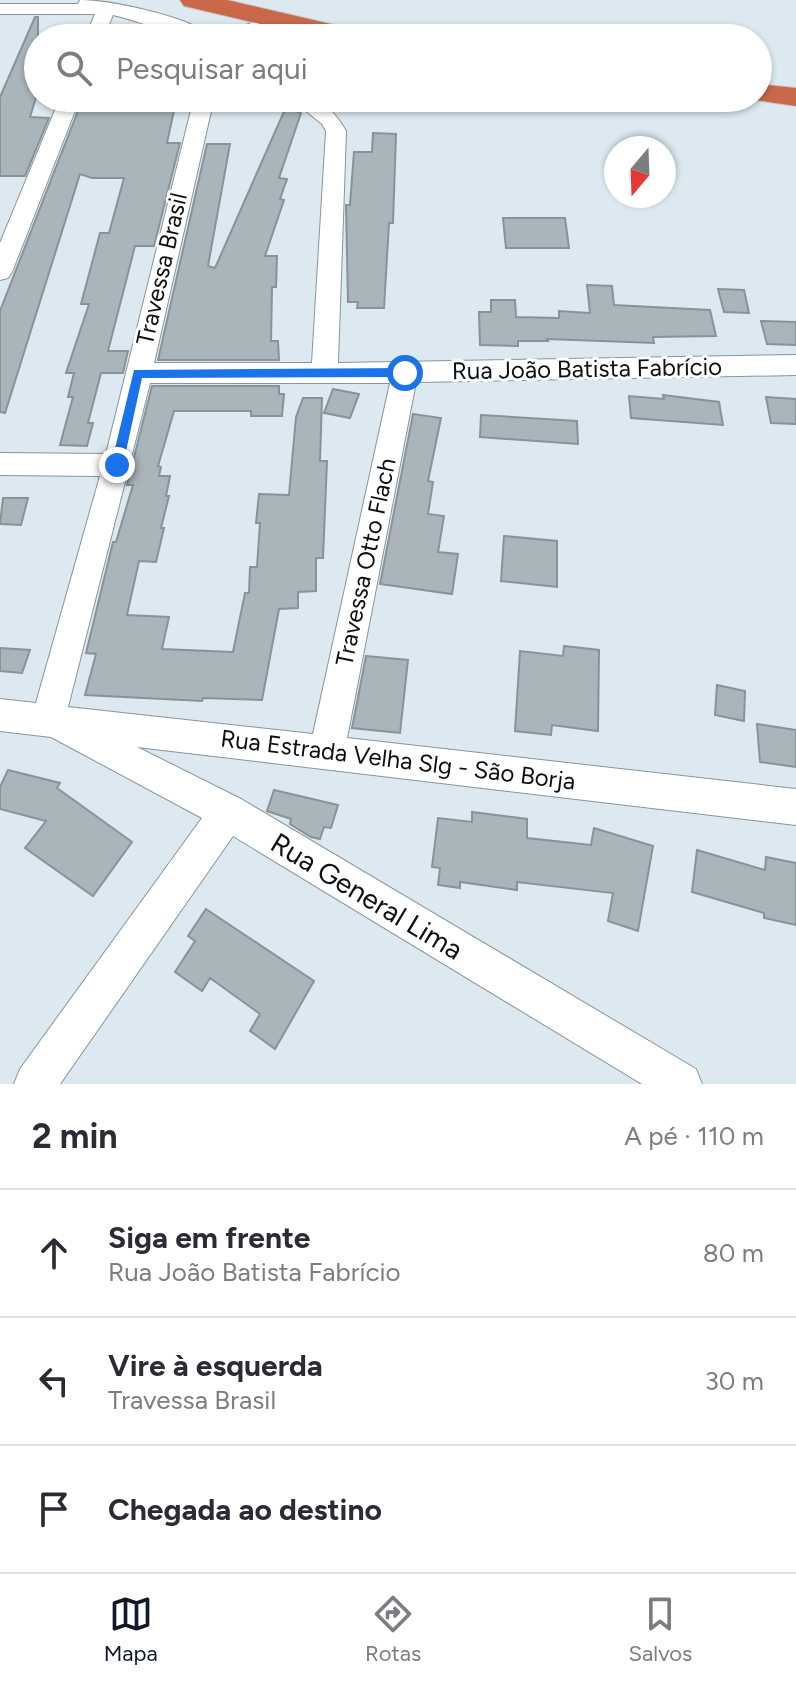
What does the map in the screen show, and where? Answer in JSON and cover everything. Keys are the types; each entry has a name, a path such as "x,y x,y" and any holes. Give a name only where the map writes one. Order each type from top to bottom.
{"highway":[{"path":"193,0 287,24"},
{"path":"772,94 796,97"}],"street":[{"path":"78,0 172,24"},
{"path":"0,9 106,9"},
{"path":"100,24 106,9"},
{"path":"265,24 273,21"},
{"path":"0,272 64,112"},
{"name":"Travessa Brasil","path":"48,719 117,465 201,112"},
{"path":"319,112 330,120 336,131 325,372"},
{"name":"Rua João Batista Fabrício","path":"138,373 405,373 796,365"},
{"name":"Travessa Otto Flach","path":"327,751 405,373"},
{"path":"0,464 117,465"},
{"name":"Rua Estrada Velha Slg - São Borja","path":"0,715 796,807"},
{"name":"Rua General Lima","path":"48,719 228,812 681,1084"},
{"path":"35,1084 228,812"}],"building":[{"path":"24,42 24,112 32,112 30,117 49,118 25,176 0,176 0,97"},
{"path":"78,112 174,112 167,143 180,143 154,246 135,246 108,351 128,351 123,373 101,373 88,423 93,423 87,446 60,445 73,397 68,397 74,373 66,373 89,304 81,304 100,233 109,233 124,178 92,178 80,174 5,413 0,412 0,311"},
{"path":"284,112 301,113 279,178 287,179 280,199 284,200 265,256 277,256 276,287 272,287 271,341 278,341 279,360 158,360 207,144 230,144 208,266 215,268"},
{"path":"373,133 396,134 393,223 389,223 384,308 357,308 358,302 348,302 346,205 350,205 354,152 372,152"},
{"path":"503,218 565,218 569,248 506,248"},
{"path":"587,285 612,286 614,305 710,310 716,336 653,337 654,343 547,339 518,341 518,346 480,345 479,312 491,312 491,300 515,300 516,317 559,318 559,311 590,313"},
{"path":"718,289 744,290 749,313 724,312"},
{"path":"761,321 796,322 796,345 767,344"},
{"path":"152,386 279,386 279,394 284,394 282,416 251,416 251,411 174,411 158,466 161,467 159,476 170,476 166,496 169,496 161,528 164,528 156,562 139,561 127,615 169,617 162,649 233,652 245,593 249,593 250,567 257,567 259,494 289,495 296,417 303,398 322,398 320,461 327,461 323,558 316,558 316,591 298,592 298,608 279,609 262,700 203,698 202,701 85,695 96,654 86,653 113,542 116,542 133,485 127,485"},
{"path":"333,389 359,394 350,418 324,413"},
{"path":"663,395 719,402 723,425 631,418 629,396 664,399"},
{"path":"766,397 796,399 796,424 771,423"},
{"path":"413,414 441,418 428,481 433,482 428,514 444,516 438,552 458,554 452,594 380,584"},
{"path":"481,415 577,421 578,444 480,437"},
{"path":"3,498 28,498 21,525 0,524"},
{"path":"504,536 557,541 557,587 501,581"},
{"path":"564,646 599,650 598,731 552,725 551,735 515,731 520,651 563,656"},
{"path":"0,648 30,650 22,673 0,671"},
{"path":"366,656 408,660 400,733 352,728"},
{"path":"717,685 745,691 744,721 715,715"},
{"path":"757,724 796,730 796,767 760,762"},
{"path":"8,770 60,783 57,788 132,842 93,896 25,848 46,821 0,809 0,787"},
{"path":"274,790 338,805 331,828 324,827 320,839 311,837 290,824 291,819 267,811"},
{"path":"472,812 527,819 527,838 591,845 594,828 653,846 638,931 608,921 613,893 517,882 517,890 460,882 460,888 438,885 440,868 432,867 438,818 472,822"},
{"path":"697,850 765,870 766,857 796,863 796,925 764,918 764,913 692,892"},
{"path":"206,909 314,981 275,1049 250,1031 260,1014 210,978 202,991 175,972 195,941 188,936"}],"route":[{"path":"117,465 138,373 405,373"}]}
